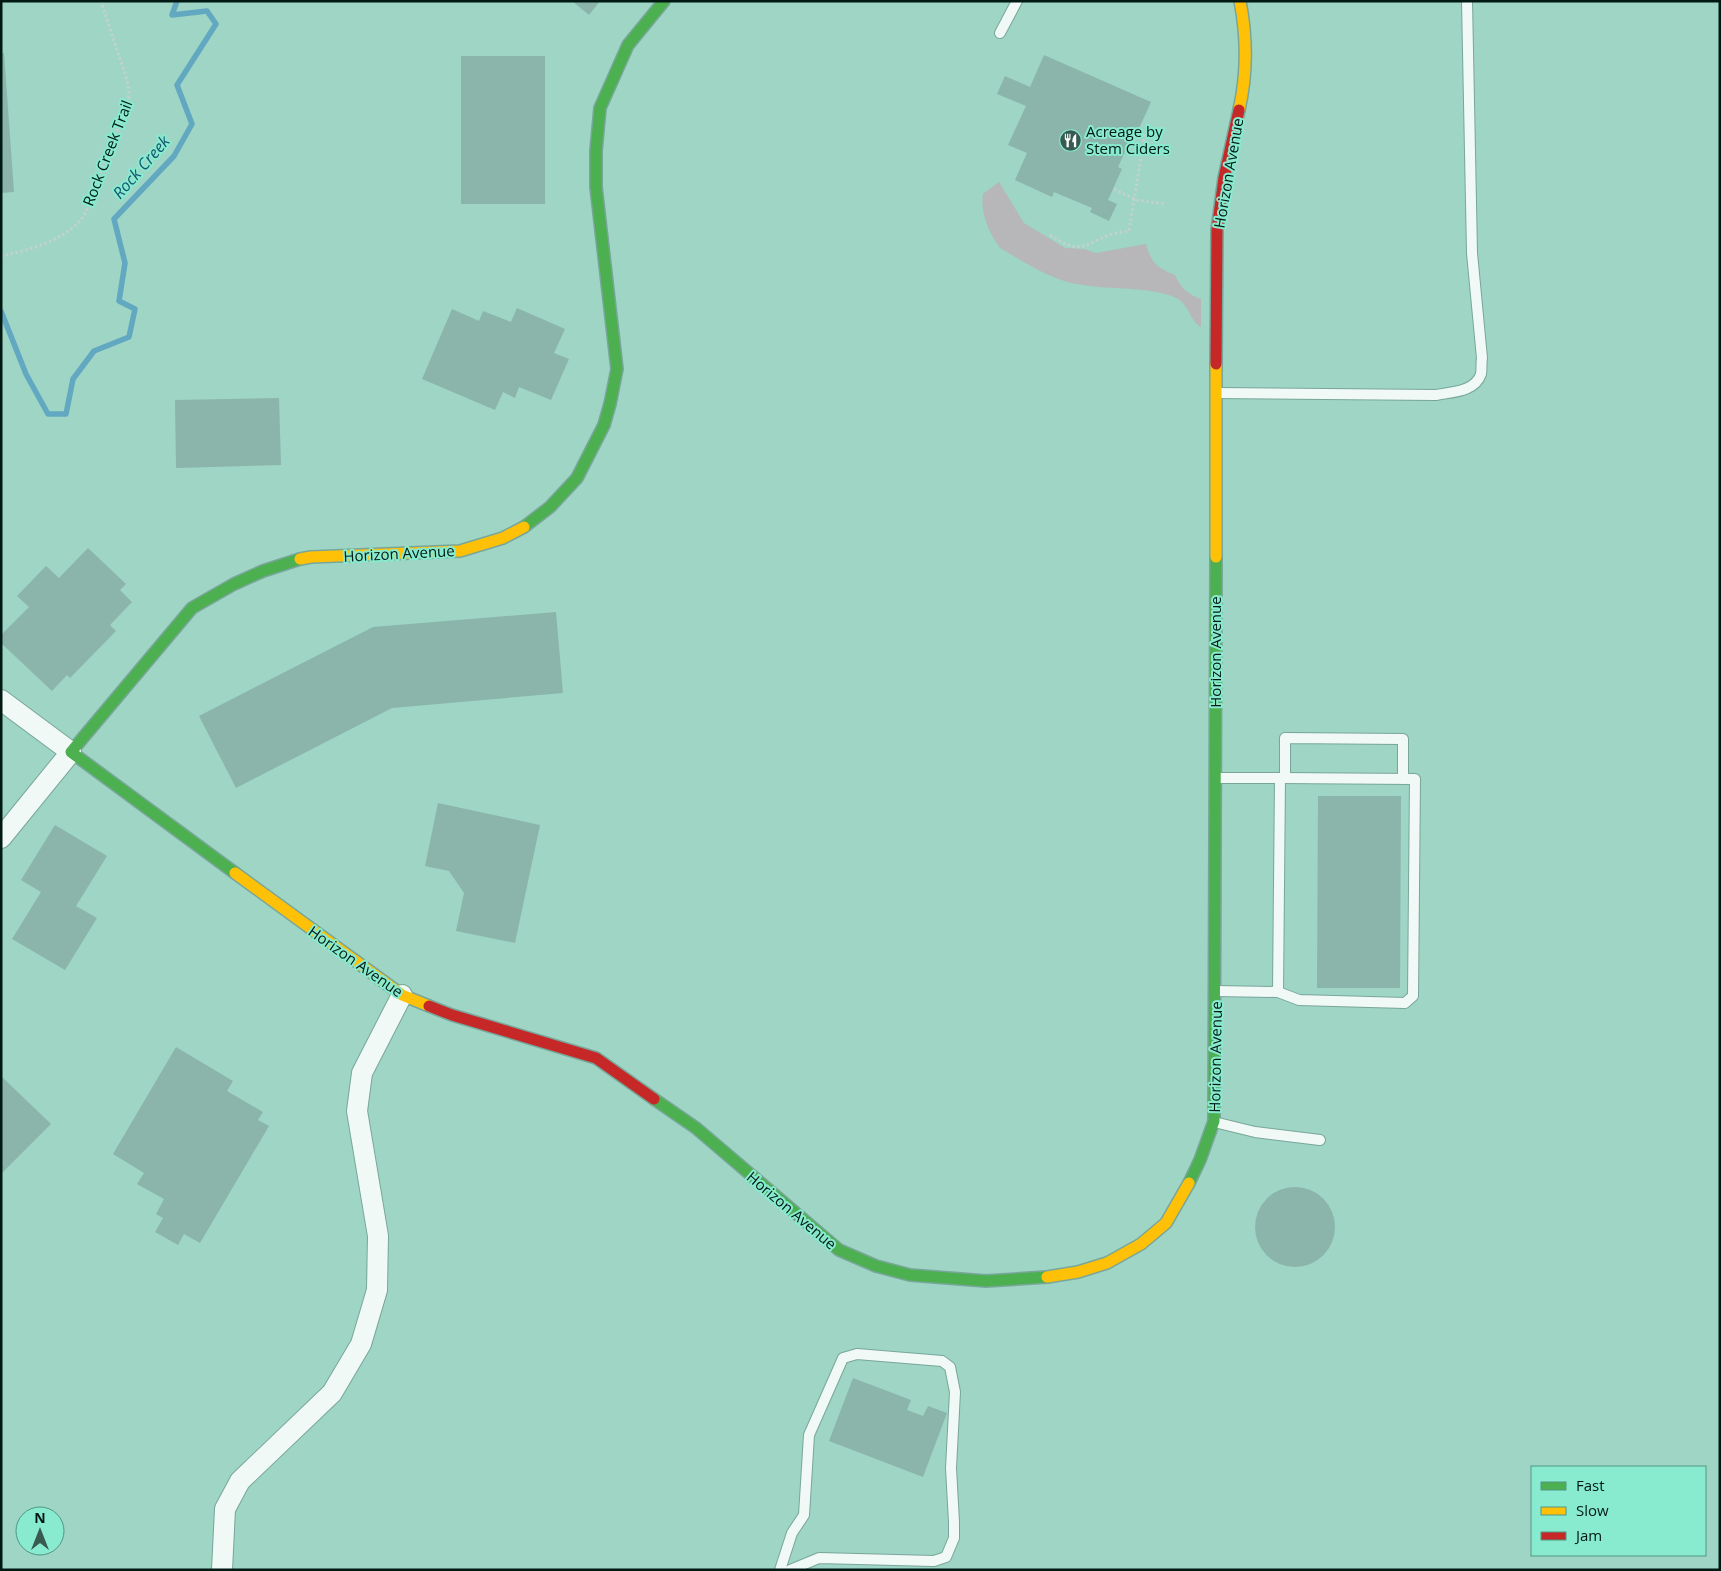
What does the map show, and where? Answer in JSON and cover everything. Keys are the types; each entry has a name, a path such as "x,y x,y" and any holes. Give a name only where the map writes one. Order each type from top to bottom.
{"street":[{"name":"Horizon Avenue","path":"71,752 192,608 234,584 262,571 311,557 460,551 503,538 526,526 550,507 577,478 604,425 617,369 596,187 596,151 600,108 628,45 664,1"},
{"name":"Horizon Avenue","path":"1,700 402,995 452,1015 596,1058 696,1128 808,1226 839,1250 876,1266 910,1275 986,1281 1038,1278 1078,1272 1107,1263 1141,1244 1166,1223 1184,1194 1200,1160 1214,1122 1216,267 1217,230 1224,178 1244,90 1246,51 1240,1"},
{"path":"1,838 71,752"},
{"path":"222,1570 225,1509 240,1481 332,1393 361,1344 377,1290 378,1236 357,1111 362,1074 402,995"}],"lane":[{"path":"1000,33 1018,1"},
{"path":"1216,393 1436,395 1461,391 1475,384 1481,373 1482,358 1472,253 1467,1"},
{"path":"1278,992 1282,778 1285,738 1403,739 1403,779"},
{"path":"1215,778 1415,779 1413,996 1405,1003 1299,1000 1278,992 1215,991"},
{"path":"1214,1122 1255,1132 1320,1140"},
{"path":"780,1570 792,1533 804,1515 810,1435 843,1358 857,1354 942,1361 950,1368 955,1392 951,1468 954,1538 946,1557 934,1561 819,1558 790,1570"}],"path":[{"name":"Rock Creek Trail","path":"1,256 14,254 47,242 78,223 87,208 108,148 127,107 129,93 127,79 101,1"},
{"path":"1050,235 1071,247 1081,247 1089,246 1111,234 1129,231 1136,200 1145,134"},
{"path":"1114,189 1136,200 1165,204"}],"shaded area":[{"path":"999,182 1024,223 1065,248 1084,249 1096,253 1146,244 1150,256 1156,264 1163,270 1175,275 1185,290 1201,299 1201,327 1194,321 1183,303 1174,297 1152,291 1094,286 1061,280 1040,271 1000,248 986,222 982,201 983,194"}],"building":[{"path":"572,1 600,1 589,15"},
{"path":"1,53 4,53 14,192 1,193"},
{"name":"Acreage by Stem Ciders","path":"1044,55 1151,102 1136,135 1133,134 1118,167 1122,169 1108,200 1117,204 1109,221 1090,212 1092,208 1054,192 1052,197 1015,180 1027,153 1008,145 1026,106 997,94 1005,76 1030,87"},
{"path":"461,56 545,56 545,204 461,204"},
{"path":"517,308 565,329 554,353 569,359 551,400 519,387 515,398 503,392 495,410 422,379 452,309 479,321 483,311 511,322"},
{"path":"279,398 281,465 176,468 175,400"},
{"path":"88,548 126,584 120,590 132,602 110,625 116,631 70,678 67,675 52,691 1,643 1,635 29,607 17,596 46,566 59,578"},
{"path":"556,612 563,693 392,708 236,788 199,716 373,627"},
{"path":"1318,796 1401,796 1400,988 1317,988"},
{"path":"438,803 540,825 515,943 456,931 464,893 449,871 425,866"},
{"path":"55,825 107,856 76,906 97,918 65,970 12,939 41,892 21,880"},
{"path":"176,1047 233,1081 227,1091 263,1112 258,1120 269,1126 200,1243 184,1234 178,1245 155,1232 163,1218 156,1214 164,1199 137,1184 144,1173 113,1154"},
{"path":"1,1076 51,1124 1,1174"},
{"path":"1295,1187 1310,1190 1323,1199 1332,1212 1335,1227 1332,1242 1323,1255 1310,1264 1295,1267 1280,1264 1267,1255 1258,1242 1255,1227 1258,1212 1267,1199 1280,1190"},
{"path":"853,1378 911,1400 907,1410 923,1416 928,1406 947,1413 923,1477 829,1441"}],"waterway":[{"name":"Rock Creek","path":"1,311 26,374 48,414 66,414 73,379 94,351 129,337 135,309 119,301 125,263 114,219 174,156 192,124 177,85 216,24 207,11 172,15 177,1"}],"traffic: fast":[{"path":"524,527 550,507 577,478 604,425 610,404 617,369 596,187 596,151 600,108 628,45 664,1"},
{"path":"1189,1183 1200,1160 1214,1121 1216,557"},
{"path":"235,873 71,752 192,608 234,584 263,571 300,559"},
{"path":"654,1099 696,1128 839,1250 876,1266 910,1275 986,1281 1047,1277"}],"traffic: slow":[{"path":"1239,110 1244,83 1245,56 1244,28 1240,1"},
{"path":"1216,364 1216,557"},
{"path":"300,559 460,551 503,538 524,527"},
{"path":"235,873 402,995 429,1006"},
{"path":"1047,1277 1078,1272 1107,1263 1141,1244 1166,1223 1189,1183"}],"traffic: jam":[{"path":"1216,364 1217,230 1224,178 1239,110"},
{"path":"429,1006 452,1015 596,1058 654,1099"}],"place":[{"name":"Acreage by Stem Ciders","path":"1070,140"}]}
